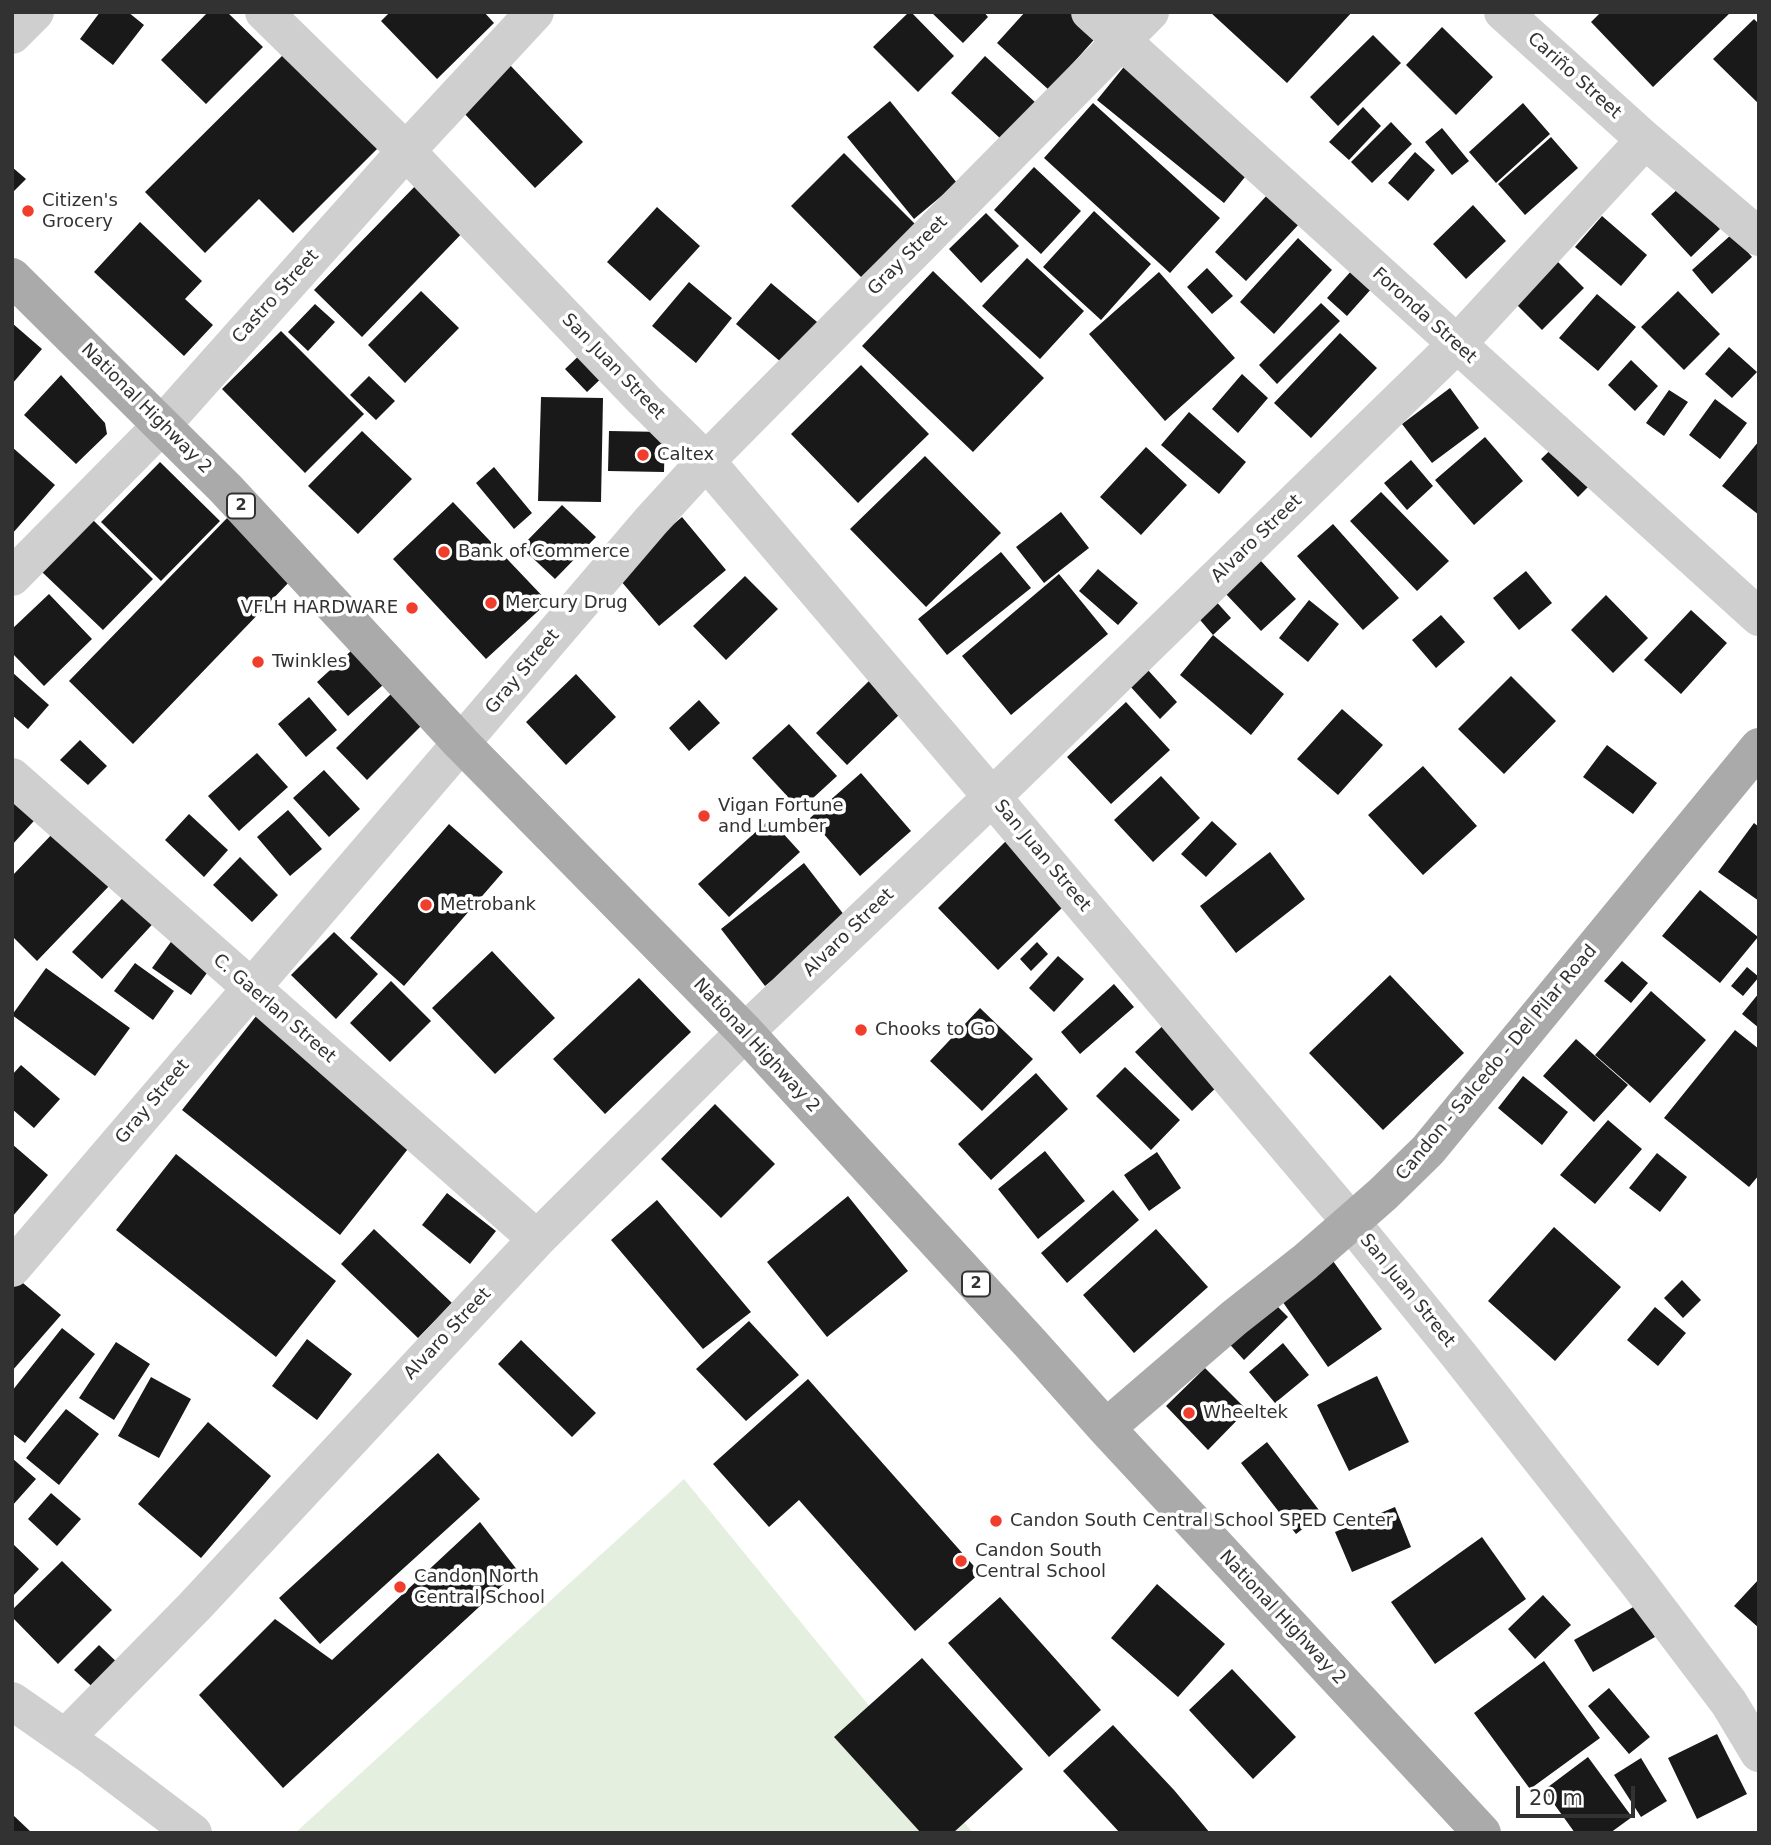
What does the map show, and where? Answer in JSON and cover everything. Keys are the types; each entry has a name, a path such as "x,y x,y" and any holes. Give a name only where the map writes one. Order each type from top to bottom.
{"main road":[{"name":"National Highway 2","path":"12,277 226,489 461,743 745,1032 1482,1833"},
{"name":"Candon - Salcedo - Del Pilar Road","path":"1107,1428 1234,1318 1305,1262 1383,1194 1428,1150 1759,747"}],"street":[{"path":"12,35 35,12"},
{"name":"San Juan Street","path":"264,12 406,151 644,400 706,461 1351,1222 1639,1584 1729,1703 1759,1753"},
{"name":"Castro Street","path":"12,577 162,425 406,151 535,12"},
{"name":"Foronda Street","path":"1090,12 1759,617"},
{"name":"Gray Street","path":"12,1268 651,521 706,461 1150,12"},
{"name":"Cariño Street","path":"1503,12 1645,140 1759,237"},
{"name":"Alvaro Street","path":"65,1738 204,1597 537,1239 745,1032 992,797 1456,345 1645,140"},
{"name":"C. Gaerlan Street","path":"12,777 537,1239"},
{"path":"12,1701 139,1791 193,1833"}],"green space":[{"path":"684,1479 973,1833 295,1833"}],"building":[{"path":"100,12 128,12 144,25 113,65 80,39"},
{"path":"208,12 227,12 263,47 206,104 161,60"},
{"path":"390,12 484,12 494,23 437,79 381,21"},
{"path":"909,12 954,56 918,92 873,47"},
{"path":"931,12 984,12 988,17 963,43"},
{"path":"1025,12 1078,12 1100,33 1049,90 997,43"},
{"path":"1210,12 1352,12 1287,83"},
{"path":"1601,12 1731,12 1653,87 1591,22"},
{"path":"1754,19 1759,24 1759,104 1713,59"},
{"path":"1442,27 1493,77 1456,115 1406,65"},
{"path":"1373,35 1401,63 1338,126 1310,97"},
{"path":"288,50 382,144 293,233 259,199 205,253 145,192"},
{"path":"985,56 1036,103 1002,140 951,93"},
{"path":"1127,63 1253,167 1224,203 1097,100"},
{"path":"509,64 583,142 535,188 461,110"},
{"path":"890,101 957,183 914,219 847,137"},
{"path":"1093,103 1220,218 1170,273 1044,158"},
{"path":"1523,103 1550,134 1496,183 1469,152"},
{"path":"1363,107 1381,126 1349,160 1329,142"},
{"path":"1391,122 1412,144 1372,183 1351,162"},
{"path":"1442,128 1469,161 1452,175 1425,142"},
{"path":"1551,137 1578,168 1525,215 1498,184"},
{"path":"1415,152 1435,170 1408,201 1388,183"},
{"path":"844,153 915,224 861,277 791,206"},
{"path":"12,167 26,179 12,193"},
{"path":"1034,167 1081,211 1041,254 994,210"},
{"path":"422,179 470,225 362,337 314,290"},
{"path":"1680,187 1720,229 1691,257 1651,214"},
{"path":"1269,193 1300,223 1246,281 1215,252"},
{"path":"1473,205 1506,241 1466,279 1433,244"},
{"path":"657,207 700,246 650,301 607,262"},
{"path":"1094,211 1151,264 1101,320 1043,267"},
{"path":"986,213 1019,246 981,283 949,249"},
{"path":"1602,216 1647,255 1621,286 1575,247"},
{"path":"140,222 202,281 185,299 213,325 184,356 94,272"},
{"path":"1732,234 1752,257 1712,294 1692,270"},
{"path":"1298,238 1332,270 1274,334 1240,302"},
{"path":"1551,255 1584,288 1542,330 1509,297"},
{"path":"1027,258 1084,311 1040,359 982,306"},
{"path":"1361,260 1381,278 1347,316 1327,298"},
{"path":"1207,268 1233,296 1212,314 1187,287"},
{"path":"933,271 1044,378 973,452 862,346"},
{"path":"1159,272 1235,358 1165,421 1089,334"},
{"path":"689,282 732,318 696,363 652,326"},
{"path":"771,283 823,327 788,368 736,324"},
{"path":"421,291 459,328 405,383 368,345"},
{"path":"1678,291 1720,334 1684,370 1641,327"},
{"path":"1597,294 1636,327 1598,371 1559,338"},
{"path":"1321,303 1340,321 1277,384 1259,365"},
{"path":"315,304 335,322 308,351 288,332"},
{"path":"12,323 42,349 12,384"},
{"path":"281,331 364,414 305,473 222,389"},
{"path":"1340,333 1377,368 1311,438 1274,403"},
{"path":"588,347 610,370 587,392 565,369"},
{"path":"1729,347 1757,372 1732,398 1705,374"},
{"path":"1631,360 1658,386 1635,411 1608,385"},
{"path":"861,365 929,434 858,503 791,434"},
{"path":"1242,374 1268,398 1238,433 1212,409"},
{"path":"61,375 105,423 107,434 76,464 24,415"},
{"path":"369,376 395,401 376,420 350,395"},
{"path":"1450,388 1479,428 1432,463 1402,424"},
{"path":"1669,390 1688,402 1664,436 1646,423"},
{"path":"541,397 603,398 601,502 538,501"},
{"path":"1715,399 1747,423 1720,459 1689,435"},
{"path":"1189,412 1246,462 1219,494 1161,445"},
{"path":"362,431 412,479 358,534 308,486"},
{"path":"609,431 665,432 664,472 608,471"},
{"path":"1485,437 1523,481 1474,525 1435,480"},
{"path":"1560,441 1596,479 1578,497 1541,459"},
{"path":"1759,441 1759,515 1722,486"},
{"path":"12,447 55,485 12,534"},
{"path":"1146,447 1187,485 1141,535 1100,497"},
{"path":"925,456 1001,533 926,607 850,529"},
{"path":"1411,460 1433,486 1407,510 1384,483"},
{"path":"160,462 220,521 161,581 101,522"},
{"path":"494,467 532,513 514,529 476,483"},
{"path":"1381,492 1449,561 1417,591 1350,521"},
{"path":"453,502 548,602 486,659 393,559"},
{"path":"562,505 596,537 555,579 521,547"},
{"path":"1061,512 1089,548 1044,583 1016,547"},
{"path":"230,515 293,578 133,744 69,681"},
{"path":"682,517 726,570 659,626 615,574"},
{"path":"92,519 153,579 103,630 42,572"},
{"path":"1333,524 1399,598 1363,630 1297,556"},
{"path":"1001,552 1031,588 947,655 918,619"},
{"path":"1260,560 1296,599 1261,631 1225,593"},
{"path":"1098,569 1138,603 1118,625 1079,591"},
{"path":"1526,571 1552,603 1519,630 1493,598"},
{"path":"1059,574 1108,634 1011,715 962,656"},
{"path":"745,576 778,609 726,660 693,626"},
{"path":"49,594 92,639 44,686 12,653 12,629"},
{"path":"1606,595 1648,638 1613,673 1571,630"},
{"path":"1213,598 1231,618 1213,635 1195,614"},
{"path":"1309,600 1339,624 1308,662 1279,638"},
{"path":"1691,610 1727,643 1681,694 1644,660"},
{"path":"1441,615 1465,642 1436,668 1412,640"},
{"path":"1213,635 1284,694 1251,735 1180,675"},
{"path":"351,651 383,685 348,716 317,682"},
{"path":"1147,669 1177,702 1160,719 1129,685"},
{"path":"12,672 49,705 28,729 12,715"},
{"path":"576,674 616,717 566,765 526,722"},
{"path":"1511,676 1556,721 1504,774 1458,729"},
{"path":"869,681 900,714 847,765 816,733"},
{"path":"396,689 427,720 367,780 336,748"},
{"path":"309,697 337,730 306,757 278,724"},
{"path":"699,700 720,723 689,751 669,728"},
{"path":"1126,702 1170,750 1111,804 1067,757"},
{"path":"1342,709 1383,745 1338,795 1297,759"},
{"path":"789,724 837,776 800,810 752,758"},
{"path":"80,740 107,766 88,785 60,760"},
{"path":"1607,745 1657,783 1633,814 1583,777"},
{"path":"257,753 288,787 239,831 208,796"},
{"path":"1423,766 1477,826 1423,875 1368,815"},
{"path":"324,770 360,809 329,837 293,798"},
{"path":"861,773 911,831 860,876 810,818"},
{"path":"1161,776 1200,818 1153,862 1114,820"},
{"path":"12,785 42,812 12,845"},
{"path":"288,810 322,849 290,876 257,837"},
{"path":"189,814 228,850 204,877 165,840"},
{"path":"770,819 800,852 729,917 698,884"},
{"path":"1212,821 1237,844 1206,877 1181,854"},
{"path":"1754,823 1759,827 1759,901 1718,872"},
{"name":"Metrobank","path":"449,824 503,872 404,986 350,938"},
{"path":"56,830 111,884 37,961 12,936 12,876"},
{"path":"1006,841 1066,904 998,970 938,908"},
{"path":"1270,852 1305,899 1236,953 1200,906"},
{"path":"240,857 278,895 252,922 213,885"},
{"path":"804,863 848,920 765,986 721,929"},
{"path":"131,889 160,916 102,979 72,952"},
{"path":"1700,890 1758,937 1720,983 1662,936"},
{"path":"334,932 378,974 336,1019 291,975"},
{"path":"173,939 212,966 191,995 152,968"},
{"path":"1037,942 1048,954 1031,971 1020,959"},
{"path":"492,951 555,1018 495,1074 432,1008"},
{"path":"1058,956 1084,979 1054,1012 1029,988"},
{"path":"1622,961 1648,983 1631,1003 1604,981"},
{"path":"135,963 174,991 153,1020 114,991"},
{"path":"1747,967 1759,977 1743,996 1731,986"},
{"path":"46,968 130,1028 95,1076 12,1015"},
{"path":"1390,975 1464,1053 1383,1130 1309,1053"},
{"path":"639,978 691,1032 605,1114 553,1059"},
{"path":"391,981 431,1021 390,1062 350,1023"},
{"path":"1114,984 1134,1007 1080,1054 1061,1032"},
{"path":"1651,991 1706,1040 1650,1103 1595,1055"},
{"path":"1759,993 1759,1028 1742,1014"},
{"path":"980,1008 1033,1059 982,1111 930,1061"},
{"path":"257,1015 415,1140 340,1235 182,1110"},
{"path":"1170,1019 1226,1078 1192,1111 1135,1052"},
{"path":"1735,1030 1759,1049 1759,1175 1749,1187 1664,1118"},
{"path":"1576,1039 1628,1085 1594,1122 1543,1076"},
{"path":"21,1065 60,1099 34,1128 12,1109 12,1075"},
{"path":"1125,1067 1180,1120 1151,1150 1096,1096"},
{"path":"1036,1073 1068,1109 991,1180 958,1144"},
{"path":"1523,1076 1568,1112 1542,1145 1498,1108"},
{"path":"715,1104 775,1164 721,1218 661,1159"},
{"path":"1608,1120 1642,1149 1595,1204 1560,1175"},
{"path":"12,1144 48,1175 12,1217"},
{"path":"1045,1151 1085,1201 1038,1239 998,1189"},
{"path":"1157,1152 1181,1188 1149,1211 1124,1175"},
{"path":"1657,1153 1687,1177 1660,1212 1629,1188"},
{"path":"176,1154 336,1281 276,1357 116,1230"},
{"path":"1113,1190 1139,1220 1067,1283 1041,1253"},
{"path":"447,1193 496,1231 470,1264 422,1225"},
{"path":"848,1196 908,1271 827,1337 767,1262"},
{"path":"657,1200 751,1312 703,1349 611,1240"},
{"path":"1554,1227 1621,1287 1555,1361 1488,1301"},
{"path":"374,1229 452,1303 418,1338 341,1264"},
{"path":"1156,1229 1208,1287 1134,1353 1083,1295"},
{"path":"1333,1261 1382,1329 1328,1367 1280,1298"},
{"path":"17,1278 61,1315 12,1371 12,1283"},
{"path":"1682,1280 1701,1300 1683,1318 1664,1298"},
{"path":"1266,1295 1288,1317 1244,1360 1223,1337"},
{"path":"1655,1307 1686,1333 1658,1366 1627,1340"},
{"path":"749,1321 799,1375 746,1421 696,1369"},
{"path":"62,1328 95,1354 25,1443 12,1433 12,1391"},
{"path":"307,1339 352,1374 317,1420 272,1386"},
{"path":"521,1340 596,1413 572,1437 498,1364"},
{"path":"116,1342 150,1364 114,1420 79,1398"},
{"path":"1283,1343 1309,1375 1275,1403 1249,1372"},
{"path":"1205,1368 1247,1410 1208,1450 1166,1406"},
{"path":"1377,1376 1409,1442 1349,1471 1317,1405"},
{"path":"151,1377 191,1399 159,1458 118,1436"},
{"name":"Candon South Central School","path":"808,1379 980,1573 915,1631 799,1500 769,1527 713,1464"},
{"path":"66,1409 99,1434 59,1485 26,1458"},
{"path":"208,1422 271,1476 201,1558 138,1504"},
{"path":"1267,1442 1322,1514 1296,1534 1241,1463"},
{"path":"438,1453 480,1499 320,1644 279,1598"},
{"path":"12,1458 36,1479 12,1506"},
{"path":"51,1493 81,1519 57,1546 28,1519"},
{"path":"1395,1507 1411,1547 1352,1572 1335,1532"},
{"path":"480,1522 518,1571 283,1788 199,1695 275,1619 332,1660"},
{"path":"1482,1537 1526,1599 1435,1664 1391,1602"},
{"path":"12,1543 39,1569 12,1597"},
{"path":"62,1561 112,1610 58,1664 12,1617 12,1610"},
{"path":"1759,1579 1759,1628 1734,1606"},
{"path":"1157,1584 1225,1644 1178,1697 1111,1638"},
{"path":"1543,1595 1571,1625 1535,1659 1508,1629"},
{"path":"1000,1597 1101,1710 1049,1757 948,1643"},
{"path":"1637,1605 1655,1637 1593,1672 1574,1640"},
{"path":"99,1645 124,1669 100,1694 74,1670"},
{"path":"922,1658 1023,1769 953,1833 921,1833 834,1737"},
{"path":"1544,1661 1600,1738 1530,1789 1474,1713"},
{"path":"1232,1669 1296,1737 1253,1779 1189,1710"},
{"path":"1609,1688 1650,1737 1629,1754 1588,1706"},
{"path":"1113,1725 1210,1833 1120,1833 1063,1771"},
{"path":"1717,1734 1747,1794 1697,1819 1668,1758"},
{"path":"1588,1757 1632,1817 1610,1833 1575,1833 1544,1790"},
{"path":"1641,1758 1667,1801 1641,1817 1614,1775"},
{"path":"12,1814 32,1833 12,1833"}],"place":[{"name":"Citizen's Grocery","path":"28,211"},
{"name":"Caltex","path":"643,455"},
{"name":"Bank of Commerce","path":"444,552"},
{"name":"Mercury Drug","path":"491,603"},
{"name":"VFLH HARDWARE","path":"412,608"},
{"name":"Twinkles","path":"258,662"},
{"name":"Vigan Fortune and Lumber","path":"704,816"},
{"name":"Metrobank","path":"426,905"},
{"name":"Chooks to Go","path":"861,1030"},
{"name":"Wheeltek","path":"1189,1413"},
{"name":"Candon South Central School SPED Center","path":"996,1521"},
{"name":"Candon South Central School","path":"961,1561"},
{"name":"Candon North Central School","path":"400,1587"}]}
